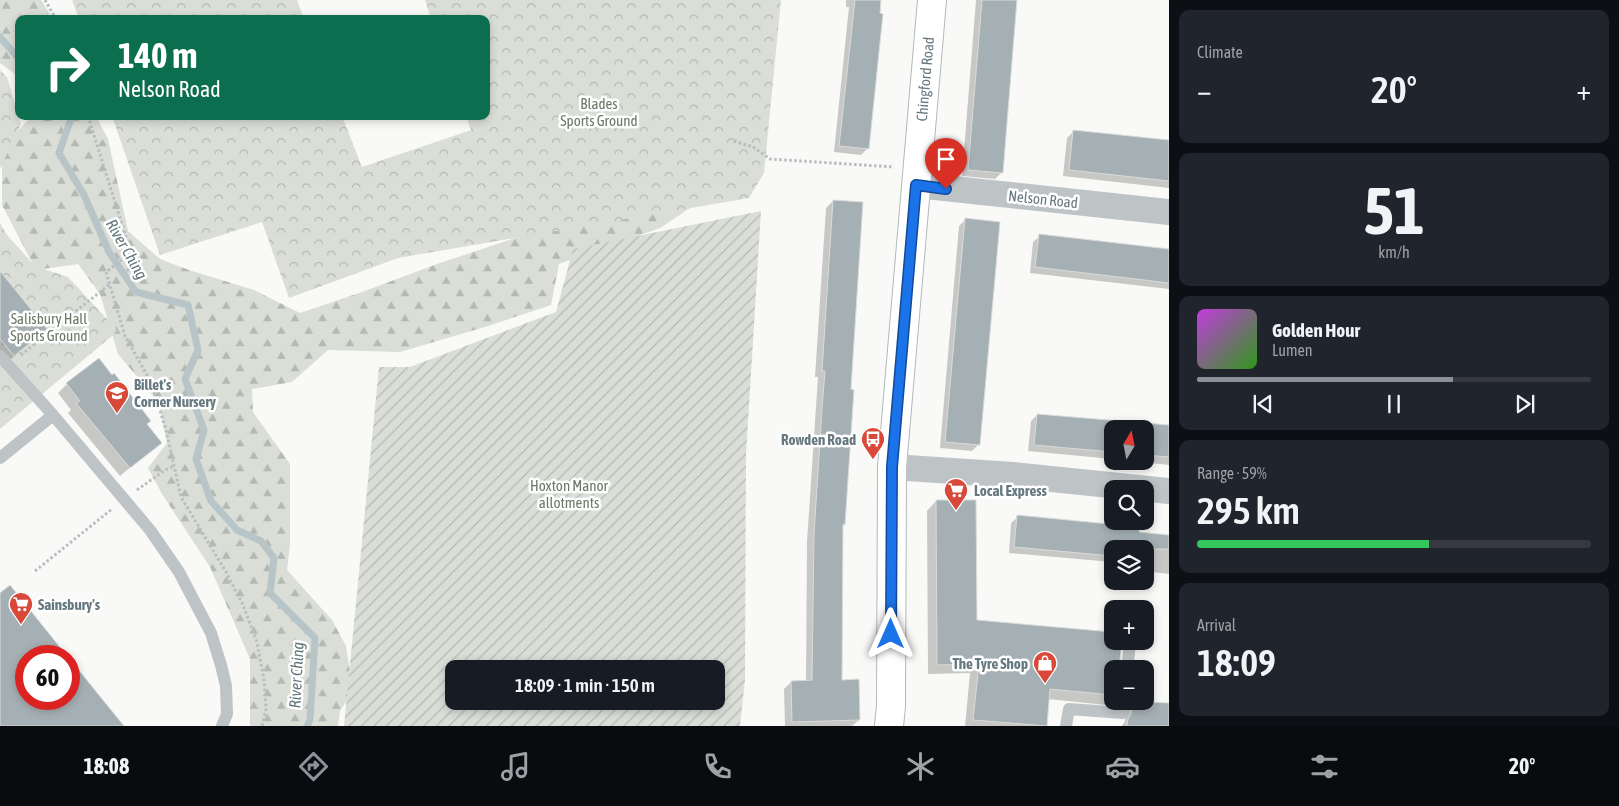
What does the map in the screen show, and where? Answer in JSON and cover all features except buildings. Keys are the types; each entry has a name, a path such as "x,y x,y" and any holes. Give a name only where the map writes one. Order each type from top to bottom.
{"main road":[{"name":"Chingford Road","path":"888,726 891,706 892,467 932,0"}],"street":[{"name":"Nelson Road","path":"917,177 1169,212"},
{"path":"892,467 1013,475 1169,490"}],"lane":[{"path":"4,360 112,483 150,530 179,572 210,633 221,665 226,686 227,714 222,726"},
{"path":"0,458 52,415"},
{"path":"1066,726 1068,709 1123,713 1123,710"}],"path":[{"path":"45,0 54,15"},
{"path":"89,120 131,253 106,272 125,336 152,384 166,430 181,497 226,572 243,606 257,642 264,680 266,709 262,726"},
{"path":"734,140 753,147 770,158 917,177"},
{"path":"4,360 110,284"},
{"path":"35,571 146,483 174,466"}],"green space":[{"path":"0,0 41,0 50,15 15,15 15,74 0,63"},
{"path":"72,0 297,0 303,15 78,15"},
{"name":"Blades Sports Ground","path":"425,0 781,0 764,173 749,198 398,258 289,298 262,222 160,255 113,120 344,120 362,167 471,130 467,120 490,120 490,15 430,15"},
{"path":"0,70 7,77 15,104 15,120 20,120 21,124 0,169"},
{"path":"28,120 98,120 108,139 128,231 160,259 254,290 300,313 512,239 600,217 690,208 660,228 559,264 551,305 400,352 328,350 292,382 252,389 253,412 290,464 290,545 287,570 332,620 346,646 353,691 340,711 338,726 250,726 250,659 210,567 162,494 148,468 167,443 159,403 118,354 100,294 78,264 36,270 2,205 2,147"},
{"name":"Hoxton Manor allotments","path":"761,211 746,455 745,680 740,726 344,726 379,367 410,367 556,312 573,249"},
{"name":"Salisbury Hall Sports Ground","path":"0,223 7,235 35,266 68,277 118,331 0,429"}],"waterway":[{"name":"River Ching","path":"0,37 15,54"},
{"name":"River Ching","path":"71,120 59,153 84,195 109,252 136,292 188,305 198,350 185,379 204,430 196,459 211,501 237,530 261,541 274,558 270,593 315,638 310,720 307,726"}],"place":[{"name":"Billet's Corner Nursery","path":"117,414"},
{"name":"Rowden Road","path":"873,460"},
{"name":"Local Express","path":"956,511"},
{"name":"Sainsbury's","path":"21,625"},
{"name":"The Tyre Shop","path":"1045,684"}],"route":[{"path":"891,634 892,467 916,185 946,189"}]}
